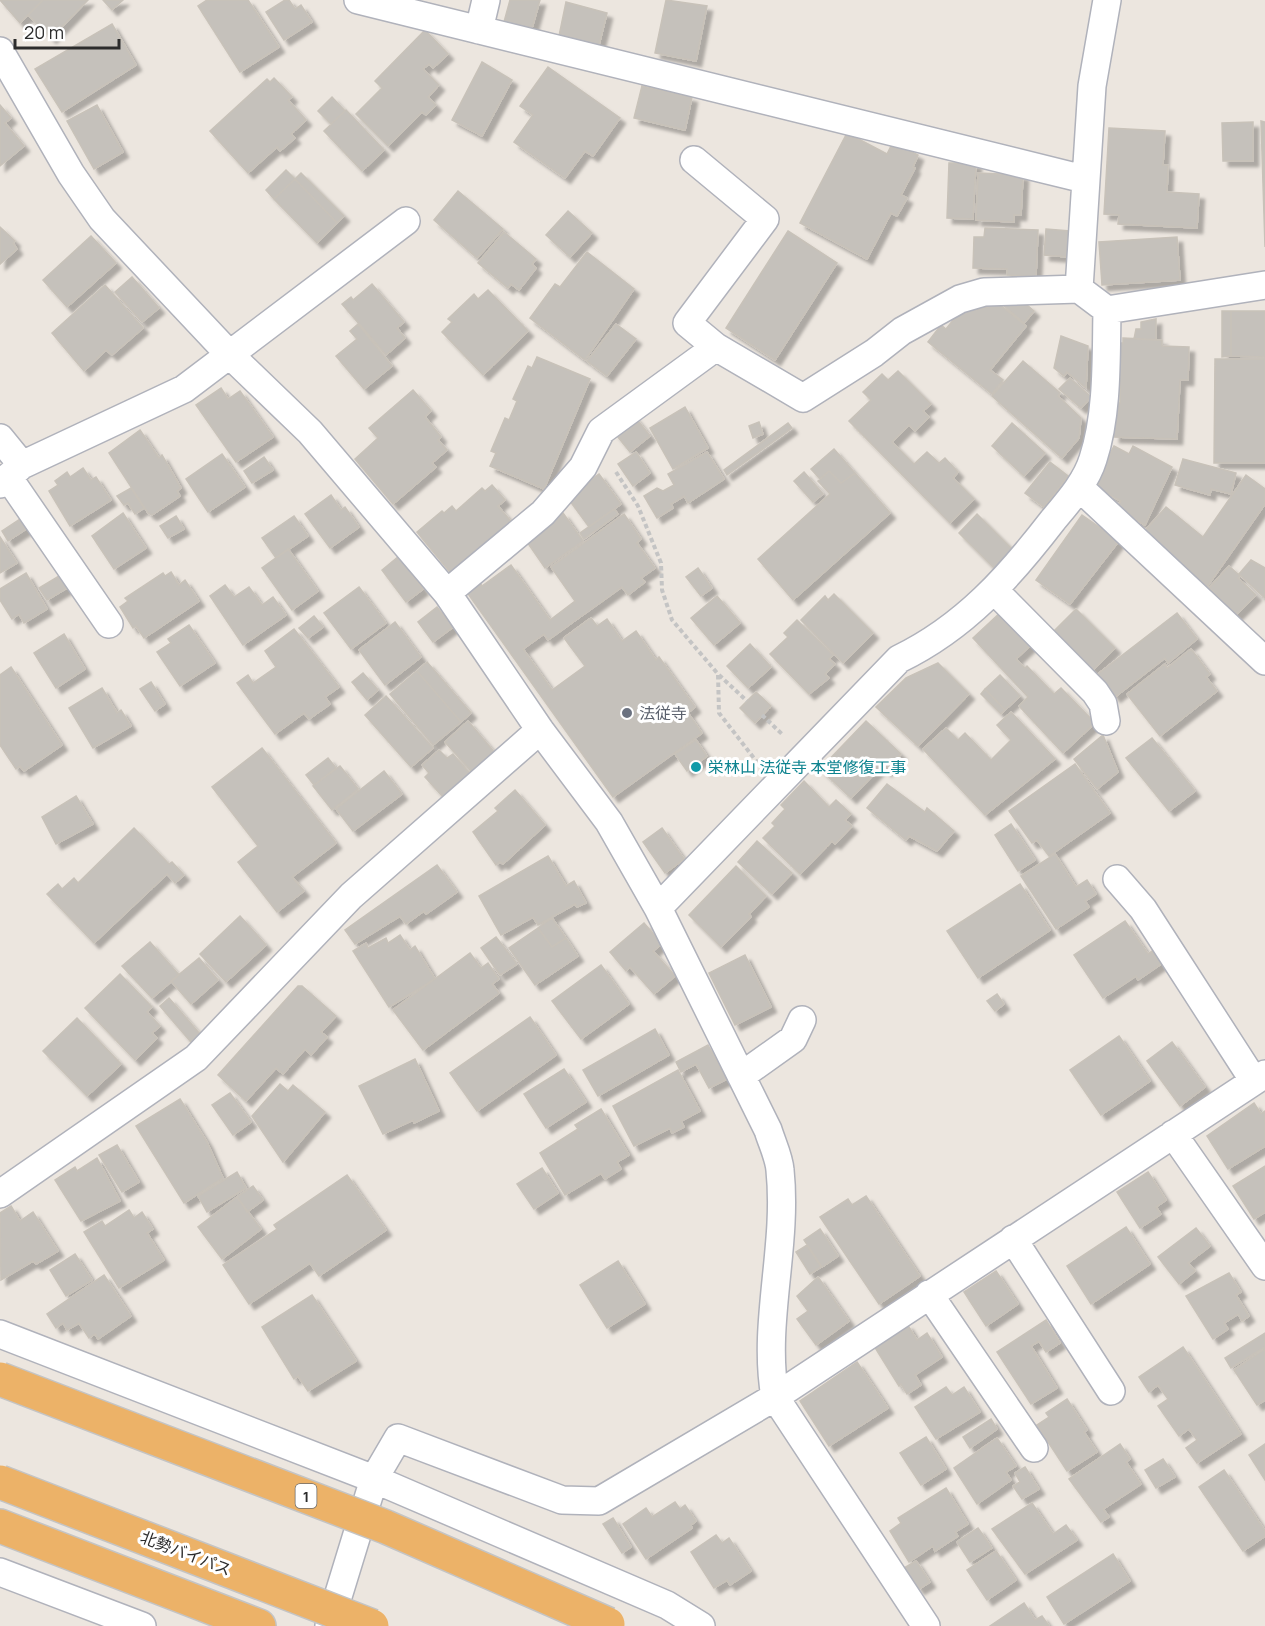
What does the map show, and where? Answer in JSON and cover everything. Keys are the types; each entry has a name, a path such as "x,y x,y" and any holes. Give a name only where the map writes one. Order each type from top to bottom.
{"highway":[{"name":"1","path":"0,1379 386,1527 610,1625"},
{"name":"北勢バイパス","path":"0,1482 372,1626"},
{"path":"0,1526 259,1626"}],"street":[{"path":"358,0 1084,179"},
{"path":"479,30 486,0"},
{"path":"1079,290 1084,179 1092,86 1107,0"},
{"path":"0,51 71,174 102,219 230,354 310,432 447,593 540,730 609,822 658,908 768,1130 780,1167 781,1250 770,1371 775,1397 926,1626"},
{"path":"694,160 765,219 687,323 716,347 803,398 874,353 902,331 960,299 984,292 1079,290 1107,310 1265,285"},
{"path":"10,475 184,389 406,221"},
{"path":"658,908 899,659 946,633 995,591 1079,487 1093,461 1098,436 1106,353 1107,310"},
{"path":"447,593 543,513 583,467 601,431 716,347"},
{"path":"0,438 10,475 109,624"},
{"path":"1079,487 1265,661"},
{"path":"995,591 1095,692 1103,704 1106,721"},
{"path":"0,1194 196,1058 351,896 540,730"},
{"path":"329,1626 374,1479 398,1438 562,1500 599,1501 775,1397 1260,1078 1143,909 1117,879"},
{"path":"741,1076 793,1039 802,1020"},
{"path":"1173,1134 1265,1266"},
{"path":"1013,1239 1112,1391"},
{"path":"929,1294 1034,1448"},
{"path":"0,1334 374,1479 667,1605 701,1626"},
{"path":"0,1572 142,1626"}],"path":[{"path":"595,440 638,506 661,562 662,590 672,620 718,674 747,701"},
{"path":"718,674 719,712 736,738 777,785"}],"building":[{"path":"0,0 43,0 20,23"},
{"path":"43,0 88,0 51,38 28,15"},
{"path":"103,0 123,0 112,10"},
{"path":"207,0 248,0 279,47 240,72 198,6"},
{"path":"285,0 289,0 295,9 301,5 312,22 284,40 266,12"},
{"path":"510,0 540,0 532,28 504,22"},
{"path":"666,0 707,6 696,61 655,53"},
{"path":"566,2 607,13 599,45 559,36"},
{"path":"112,24 136,65 62,112 35,69"},
{"path":"425,30 448,54 433,68 429,64 423,69 439,85 428,97 436,105 426,115 422,112 388,146 356,114 382,88 375,81"},
{"path":"482,62 512,80 482,136 452,120"},
{"path":"548,67 620,118 593,156 585,151 565,178 514,142 533,115 520,106"},
{"path":"274,78 292,97 288,100 306,120 291,134 295,138 280,151 277,147 248,173 210,131 267,79 270,82"},
{"path":"642,86 692,97 685,130 634,118"},
{"path":"332,97 345,111 331,124 318,111"},
{"path":"0,105 11,118 5,123 24,146 0,166"},
{"path":"97,105 123,152 94,169 67,121"},
{"path":"346,110 384,150 362,171 324,131"},
{"path":"1261,121 1265,122 1265,247"},
{"path":"1253,122 1253,161 1223,161 1222,123"},
{"path":"1109,128 1165,131 1163,165 1168,165 1167,192 1199,194 1197,228 1118,224 1119,215 1104,214"},
{"path":"847,133 887,154 893,142 918,155 913,167 915,168 901,195 907,198 897,216 891,213 867,259 800,223"},
{"path":"949,163 976,163 973,219 947,218"},
{"path":"286,170 295,179 274,199 266,190"},
{"path":"301,173 344,216 337,223 295,179"},
{"path":"978,173 1023,175 1021,215 1014,215 1014,222 976,220"},
{"path":"295,179 337,223 317,243 274,199"},
{"path":"458,191 503,229 477,258 434,220"},
{"path":"568,211 592,233 570,257 546,235"},
{"path":"0,227 15,241 13,243 17,249 0,264"},
{"path":"985,228 1038,230 1036,276 1007,275 1007,269 973,268 974,237 984,237"},
{"path":"1046,229 1070,231 1068,257 1044,255"},
{"path":"788,231 837,263 775,360 726,328"},
{"path":"504,232 536,259 532,264 536,268 519,290 511,284 508,288 478,263"},
{"path":"91,236 116,263 67,307 43,280"},
{"path":"1177,237 1180,280 1102,285 1099,242"},
{"path":"587,252 634,289 585,360 530,318 555,284 560,287"},
{"path":"132,277 159,308 142,322 115,292"},
{"path":"372,284 404,322 397,328 405,338 386,355 342,304 351,297 353,300"},
{"path":"105,285 143,328 112,355 106,350 84,371 52,333"},
{"path":"488,290 528,331 483,375 442,332 452,322 448,319 474,294 478,299"},
{"path":"999,304 1026,326 990,370 1003,380 992,394 928,342 941,325 946,329 958,314"},
{"path":"1003,305 1027,305 1034,311 1024,323"},
{"path":"1222,311 1231,311 1231,356 1222,357"},
{"path":"1231,311 1265,311 1265,357 1231,356"},
{"path":"1156,319 1156,340 1134,339 1136,329 1141,329 1141,322"},
{"path":"358,324 392,366 364,389 336,356 357,339 350,331"},
{"path":"616,324 636,339 607,376 587,361"},
{"path":"1061,336 1088,346 1086,388 1067,372 1064,376 1054,368"},
{"path":"1123,338 1162,340 1162,346 1189,347 1188,380 1180,380 1177,439 1114,437 1116,403 1120,403 1120,343 1123,343"},
{"path":"537,357 590,379 544,489 490,466 496,453 491,451 505,418 509,420 517,401 513,399 528,366 532,368"},
{"path":"1215,359 1265,359 1265,463 1214,463"},
{"path":"1023,361 1060,393 1058,396 1081,418 1079,438 1062,458 992,396"},
{"path":"898,371 931,404 923,411 929,417 915,431 909,425 892,442 914,464 927,452 939,463 945,458 958,472 953,478 974,499 950,523 849,421 871,400 863,392 882,374 888,380"},
{"path":"1070,378 1091,397 1081,408 1059,389"},
{"path":"221,388 228,399 240,391 273,437 236,462 196,405"},
{"path":"413,390 431,411 425,417 441,437 438,440 447,450 432,463 436,467 393,504 355,459 378,438 369,428"},
{"path":"685,407 708,448 673,469 650,428"},
{"path":"634,416 650,436 630,452 614,432"},
{"path":"759,422 763,434 753,438 749,426"},
{"path":"788,423 792,428 727,475 724,470"},
{"path":"1012,423 1045,453 1024,476 992,446"},
{"path":"140,430 159,458 162,455 181,488 177,491 180,496 152,515 148,513 109,453"},
{"path":"1114,446 1129,454 1133,446 1172,467 1145,525 1116,509 1121,501 1093,486"},
{"path":"834,449 855,473 841,483 829,471 820,479 811,469"},
{"path":"636,452 650,473 633,486 618,464"},
{"path":"707,452 724,479 688,503 684,496 671,504 673,508 657,518 644,496 657,488 663,491 674,485 668,474"},
{"path":"222,454 245,487 208,512 186,479"},
{"path":"264,457 273,470 252,483 244,471"},
{"path":"1183,459 1236,473 1231,494 1211,489 1210,495 1175,485"},
{"path":"1050,462 1068,476 1044,507 1025,493"},
{"path":"83,468 91,480 96,477 111,500 70,526 49,491 58,485 55,481 67,472 70,477"},
{"path":"829,471 841,483 855,473 890,513 793,600 758,559 830,494 818,481"},
{"path":"804,472 823,494 813,502 794,481"},
{"path":"599,474 621,504 589,527 567,497"},
{"path":"1246,475 1265,489 1265,504 1207,587 1142,534 1166,507 1203,537"},
{"path":"492,485 505,500 498,506 514,525 454,577 417,532 442,511 444,513 452,506 456,511 482,488 485,491"},
{"path":"131,488 144,508 135,514 128,503 124,505 117,496"},
{"path":"331,495 341,510 345,507 359,527 330,548 305,514"},
{"path":"614,509 618,514 584,539 580,533"},
{"path":"123,513 146,548 114,569 92,536"},
{"path":"563,513 583,541 545,568 525,539"},
{"path":"624,514 641,539 637,543 655,568 641,578 645,582 628,595 622,587 548,640 544,634 523,649 552,690 585,666 564,638 591,618 597,626 607,619 622,641 636,631 656,660 659,657 695,707 688,713 702,733 613,797 466,591 479,581 482,586 511,565 550,620 575,601 551,567"},
{"path":"977,514 1015,552 997,571 959,533"},
{"path":"1082,515 1119,541 1070,604 1036,580"},
{"path":"176,516 184,529 168,538 160,526"},
{"path":"294,516 308,536 276,558 262,538"},
{"path":"20,519 26,529 8,541 2,531"},
{"path":"0,537 17,563 0,573"},
{"path":"288,549 318,591 292,610 262,568"},
{"path":"399,556 423,589 406,602 382,570"},
{"path":"1251,560 1265,568 1265,598 1239,574"},
{"path":"1229,566 1256,595 1236,615 1209,588"},
{"path":"698,568 712,588 701,596 686,577"},
{"path":"171,572 179,585 185,580 199,601 144,638 136,626 133,628 120,607 128,601 125,598 163,573 165,576"},
{"path":"26,573 47,609 24,623 19,614 12,619 0,600 0,589"},
{"path":"59,576 67,588 47,600 39,588"},
{"path":"225,585 234,597 249,587 262,605 273,597 286,615 243,645 210,596"},
{"path":"359,587 386,623 351,649 324,613"},
{"path":"834,594 873,633 843,663 801,620 825,596 828,600"},
{"path":"717,596 740,623 714,645 691,618"},
{"path":"437,607 453,627 433,642 418,622"},
{"path":"1076,609 1115,648 1093,670 1054,631"},
{"path":"1003,610 1034,642 1016,659 1025,668 1027,666 1054,694 1061,688 1095,723 1063,753 1019,706 1028,697 973,638"},
{"path":"1177,613 1197,639 1168,663 1165,658 1115,697 1098,674"},
{"path":"314,616 323,627 308,638 299,628"},
{"path":"797,620 833,655 829,659 835,664 825,674 829,678 809,694 770,654 788,637 784,633"},
{"path":"395,622 421,657 385,685 359,650"},
{"path":"189,625 215,663 180,686 157,652 171,643 168,639"},
{"path":"294,629 339,687 325,697 330,704 309,719 304,713 275,734 237,683 248,675 253,683 276,667 265,651"},
{"path":"64,634 85,669 56,688 34,653"},
{"path":"750,644 771,667 748,688 727,666"},
{"path":"1191,649 1210,674 1206,677 1217,691 1160,736 1127,694 1165,664 1167,668"},
{"path":"427,662 471,713 461,722 417,671"},
{"path":"938,663 969,694 918,746 876,707 906,678"},
{"path":"11,667 62,745 24,771 20,766 16,769 0,745 0,675"},
{"path":"417,671 461,722 433,745 390,694"},
{"path":"363,673 378,690 367,700 352,682"},
{"path":"1000,675 1020,696 1005,710 985,689"},
{"path":"151,682 165,704 155,711 140,689"},
{"path":"102,688 117,713 121,710 131,726 93,748 69,708"},
{"path":"985,689 1005,710 1001,714 981,694"},
{"path":"756,692 771,706 755,723 740,708"},
{"path":"386,696 433,748 411,767 365,715"},
{"path":"1011,712 1055,759 985,815 923,749 946,728 958,740 965,733 991,760 1011,740 997,725"},
{"path":"468,721 495,753 472,772 445,742"},
{"path":"866,721 901,754 886,771 882,766 851,798 820,769"},
{"path":"1103,735 1118,772 1097,789 1074,759"},
{"path":"1152,738 1195,791 1169,811 1126,758"},
{"path":"696,740 707,756 687,771 675,754"},
{"path":"262,748 336,843 292,877 304,891 277,912 238,862 258,846 212,787"},
{"path":"439,750 447,758 453,754 478,783 452,807 425,777 429,773 422,765"},
{"path":"328,758 336,768 314,785 306,775"},
{"path":"1075,764 1110,813 1049,856 1037,840 1032,843 1009,811"},
{"path":"340,766 358,789 332,810 313,786"},
{"path":"384,771 402,794 353,831 336,809"},
{"path":"804,781 829,807 836,800 851,814 845,820 852,826 835,844 832,841 800,874 763,838 775,826 772,823 785,809 781,805"},
{"path":"887,784 925,812 927,808 954,831 937,851 909,836 906,840 867,808"},
{"path":"515,790 545,825 503,864 500,862 496,865 473,832 498,811 495,808"},
{"path":"76,796 93,824 56,844 42,817"},
{"path":"1011,824 1035,860 1018,871 995,835"},
{"path":"134,828 169,864 172,862 184,875 175,883 167,874 94,943 47,894 58,884 62,889 74,878 78,883"},
{"path":"662,828 684,859 665,873 643,842"},
{"path":"757,841 792,873 772,894 738,862"},
{"path":"1055,854 1076,887 1087,880 1096,894 1085,901 1089,907 1056,929 1021,876"},
{"path":"548,856 566,886 574,881 586,903 577,907 575,904 538,925 533,917 501,935 479,896"},
{"path":"437,865 457,892 426,914 424,911 406,924 400,916 355,944 345,930"},
{"path":"736,866 766,896 749,914 751,917 721,947 689,915"},
{"path":"1020,884 1050,930 978,978 947,931"},
{"path":"240,916 266,945 226,982 200,954"},
{"path":"552,918 566,938 552,947 538,928"},
{"path":"1125,921 1148,954 1152,951 1161,964 1138,980 1136,976 1103,998 1074,955"},
{"path":"644,923 662,944 653,951 675,976 654,994 630,967 626,971 610,952"},
{"path":"538,928 552,947 566,938 578,956 535,985 509,948"},
{"path":"400,935 410,950 415,946 435,979 389,1007 353,951 366,943 368,948 386,938 388,943"},
{"path":"496,937 517,964 500,975 481,948"},
{"path":"150,942 179,975 152,998 122,966"},
{"path":"470,953 481,968 488,963 499,979 492,984 499,993 423,1050 393,1010"},
{"path":"745,955 771,1007 735,1025 709,973"},
{"path":"199,958 218,980 191,1004 171,981"},
{"path":"601,965 629,1004 581,1039 552,1001"},
{"path":"120,974 152,1007 147,1012 160,1026 152,1033 157,1038 135,1060 85,1008"},
{"path":"298,986 302,986 336,1016 321,1032 327,1037 311,1055 305,1049 283,1074 276,1068 246,1101 218,1075"},
{"path":"997,994 1004,1004 995,1011 987,1001"},
{"path":"169,998 205,1040 196,1048 160,1006"},
{"path":"530,1017 556,1055 477,1111 450,1073"},
{"path":"77,1018 121,1064 87,1096 43,1051"},
{"path":"655,1029 669,1055 598,1096 583,1070"},
{"path":"1119,1036 1150,1081 1101,1115 1070,1070"},
{"path":"1172,1042 1205,1087 1180,1106 1147,1061"},
{"path":"708,1045 727,1079 709,1088 696,1064 681,1072 676,1062"},
{"path":"415,1059 439,1111 383,1134 359,1086"},
{"path":"564,1069 586,1102 546,1128 524,1094"},
{"path":"678,1070 700,1111 681,1121 684,1127 672,1133 670,1128 634,1146 613,1106"},
{"path":"280,1084 288,1091 293,1085 325,1112 283,1162 252,1116"},
{"path":"230,1093 251,1122 233,1135 212,1105"},
{"path":"180,1099 207,1142 223,1178 184,1203 136,1126"},
{"path":"1254,1103 1261,1114 1265,1111 1265,1146 1228,1169 1207,1136"},
{"path":"601,1109 629,1155 617,1162 621,1169 605,1179 601,1173 565,1195 540,1153 578,1129 575,1125"},
{"path":"117,1145 139,1182 122,1192 99,1155"},
{"path":"97,1158 120,1201 81,1221 55,1180 75,1167 77,1171"},
{"path":"1265,1166 1265,1212 1254,1219 1233,1186"},
{"path":"542,1168 558,1193 534,1209 517,1184"},
{"path":"237,1172 246,1188 207,1212 198,1196"},
{"path":"1148,1172 1166,1200 1156,1207 1161,1214 1140,1228 1117,1192"},
{"path":"347,1175 386,1230 319,1276 310,1263 249,1304 223,1265 277,1229 274,1225"},
{"path":"253,1186 263,1200 247,1212 237,1197"},
{"path":"866,1196 920,1276 879,1304 820,1217 848,1199 852,1205"},
{"path":"237,1197 261,1229 222,1259 198,1227"},
{"path":"11,1206 20,1221 33,1212 58,1251 36,1264 33,1261 1,1280 0,1213"},
{"path":"129,1210 134,1218 142,1212 153,1229 147,1233 164,1260 119,1288 84,1232 102,1221 105,1226"},
{"path":"1126,1227 1150,1264 1091,1304 1067,1266"},
{"path":"1196,1228 1210,1246 1188,1263 1195,1271 1179,1284 1158,1257"},
{"path":"820,1229 838,1256 822,1267 804,1240"},
{"path":"807,1245 821,1267 810,1274 796,1252"},
{"path":"75,1254 92,1280 66,1296 50,1270"},
{"path":"618,1261 645,1304 607,1328 580,1285"},
{"path":"996,1271 1018,1304 986,1326 964,1292"},
{"path":"1229,1273 1241,1292 1236,1295 1249,1316 1242,1321 1238,1314 1224,1323 1228,1329 1213,1339 1186,1296"},
{"path":"104,1275 131,1316 98,1339 95,1334 89,1338 79,1323 67,1330 63,1323 56,1328 47,1314"},
{"path":"818,1277 849,1321 816,1345 797,1319 808,1311 797,1296"},
{"path":"312,1295 356,1361 308,1391 298,1376 294,1379 262,1327"},
{"path":"1046,1320 1060,1343 1046,1352 1039,1341 1031,1346 1057,1388 1031,1404 997,1352"},
{"path":"907,1324 917,1340 927,1333 942,1357 915,1375 921,1385 907,1394 901,1384 899,1386 874,1346"},
{"path":"1265,1333 1265,1347 1231,1368 1225,1358"},
{"path":"1183,1347 1241,1434 1197,1463 1186,1448 1197,1440 1189,1429 1179,1436 1158,1406 1168,1399 1158,1385 1149,1392 1139,1377"},
{"path":"1265,1349 1265,1400 1257,1405 1234,1370"},
{"path":"857,1362 888,1408 829,1446 800,1401"},
{"path":"946,1387 952,1395 964,1387 980,1412 936,1439 915,1407"},
{"path":"1067,1399 1087,1430 1084,1432 1097,1452 1067,1471 1037,1425 1049,1417 1046,1413"},
{"path":"991,1419 997,1429 970,1448 963,1437"},
{"path":"926,1437 946,1469 921,1485 900,1453"},
{"path":"997,1438 1016,1466 1006,1472 1011,1480 977,1504 954,1468"},
{"path":"1120,1444 1130,1459 1126,1462 1141,1484 1103,1509 1109,1517 1101,1522 1069,1479"},
{"path":"1265,1444 1265,1480 1249,1455"},
{"path":"1163,1459 1175,1477 1156,1488 1145,1470"},
{"path":"1025,1467 1039,1489 1022,1499 1013,1486 1020,1482 1015,1473"},
{"path":"1224,1470 1265,1531 1265,1536 1243,1551 1199,1487"},
{"path":"946,1488 968,1524 955,1532 958,1536 935,1551 933,1546 909,1562 890,1531 901,1523 898,1518"},
{"path":"675,1502 680,1509 685,1505 696,1521 691,1525 692,1528 646,1559 623,1524 646,1508 652,1517"},
{"path":"1032,1503 1053,1534 1066,1525 1077,1540 1025,1574 992,1529"},
{"path":"613,1518 631,1547 622,1553 603,1524"},
{"path":"978,1528 992,1548 970,1562 957,1542"},
{"path":"716,1535 722,1543 729,1538 751,1571 730,1585 727,1580 714,1588 691,1552"},
{"path":"996,1551 1016,1580 987,1600 967,1570"},
{"path":"1113,1554 1130,1581 1064,1624 1047,1597"},
{"path":"916,1561 930,1582 919,1589 904,1568"},
{"path":"1024,1603 1035,1620 1042,1616 1049,1626 990,1626"}],"place":[{"name":"法従寺","path":"627,713"},
{"name":"栄林山 法従寺 本堂修復工事","path":"696,767"}]}
